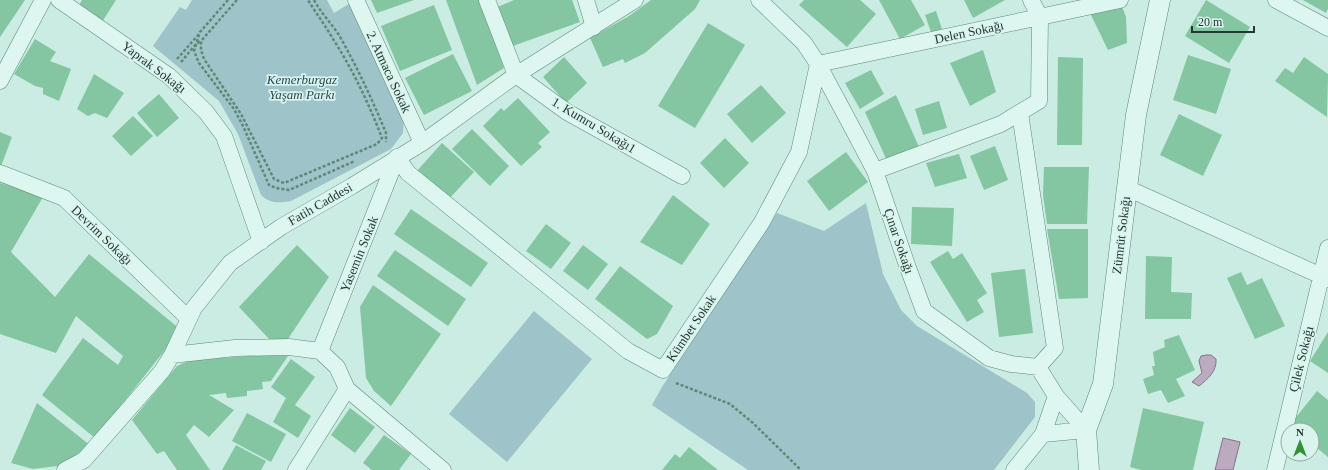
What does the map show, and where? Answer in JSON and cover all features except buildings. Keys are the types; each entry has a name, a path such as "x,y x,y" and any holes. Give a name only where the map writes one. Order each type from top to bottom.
{"street":[{"path":"0,81 43,0"},
{"name":"Yaprak Sokağı","path":"59,0 167,74 206,112 224,136 261,242"},
{"name":"2. Atmaca Sokak","path":"356,0 422,143"},
{"path":"487,0 516,75"},
{"path":"586,0 594,27"},
{"name":"Fatih Caddesi","path":"65,470 84,460 162,371 172,354 194,308 230,263 281,227 422,143 516,75 635,0"},
{"path":"875,171 1001,124 1039,101 1040,17 1031,0"},
{"name":"Delen Sokağı","path":"818,64 1120,0"},
{"name":"Zümrüt Sokağı","path":"1089,470 1086,430 1103,384 1136,115 1160,0"},
{"path":"1276,0 1328,28"},
{"name":"Çınar Sokağı","path":"769,3 804,43 818,64 875,171 906,266 924,311 990,358 1011,364 1038,367"},
{"name":"Kümbet Sokak","path":"397,157 408,173 628,351 663,370 762,222 798,152 818,64"},
{"name":"1. Kumru Sokağı1","path":"516,75 567,112 682,176"},
{"path":"1020,113 1055,348 1038,367 1056,396 1086,430"},
{"name":"Yasemin Sokak","path":"320,351 397,157"},
{"name":"Devrim Sokağı","path":"0,173 64,198 189,319"},
{"path":"1127,188 1325,278"},
{"name":"Çilek Sokağı","path":"1275,470 1325,278 1328,248"},
{"path":"172,354 234,348 288,347 320,351 336,367 347,389 443,470"},
{"path":"296,470 347,389"},
{"path":"1014,470 1043,434 1056,396"},
{"path":"1043,434 1086,430"}],"path":[{"path":"167,74 200,32 228,0"},
{"path":"167,74 196,44 201,41 237,0"},
{"path":"201,41 201,50 204,59 241,114 274,179 284,183 378,144 382,138 374,117 352,72 308,0"},
{"path":"314,0 326,20 338,34 362,76 386,133 386,143 383,148"},
{"path":"200,32 194,52 199,63 234,109 269,185 276,188 289,190 359,159"},
{"path":"663,370 677,384 730,404 753,423 801,470"}],"green space":[{"name":"Kemerburgaz Yaşam Parkı","path":"192,0 327,0 334,13 352,2 404,117 403,133 391,149 291,201 275,202 264,198 261,195 238,134 219,101 153,46 180,7 186,10"},
{"path":"866,203 883,274 901,310 917,326 1027,393 1035,402 1035,417 994,470 748,470 652,405 662,387 777,213 824,231"},
{"path":"534,311 592,359 507,462 449,414"}],"shaded area":[{"path":"1211,355 1216,359 1216,363 1209,378 1199,386 1192,382 1202,373 1199,361 1201,356"},
{"path":"1223,438 1240,442 1233,470 1215,470"}]}
